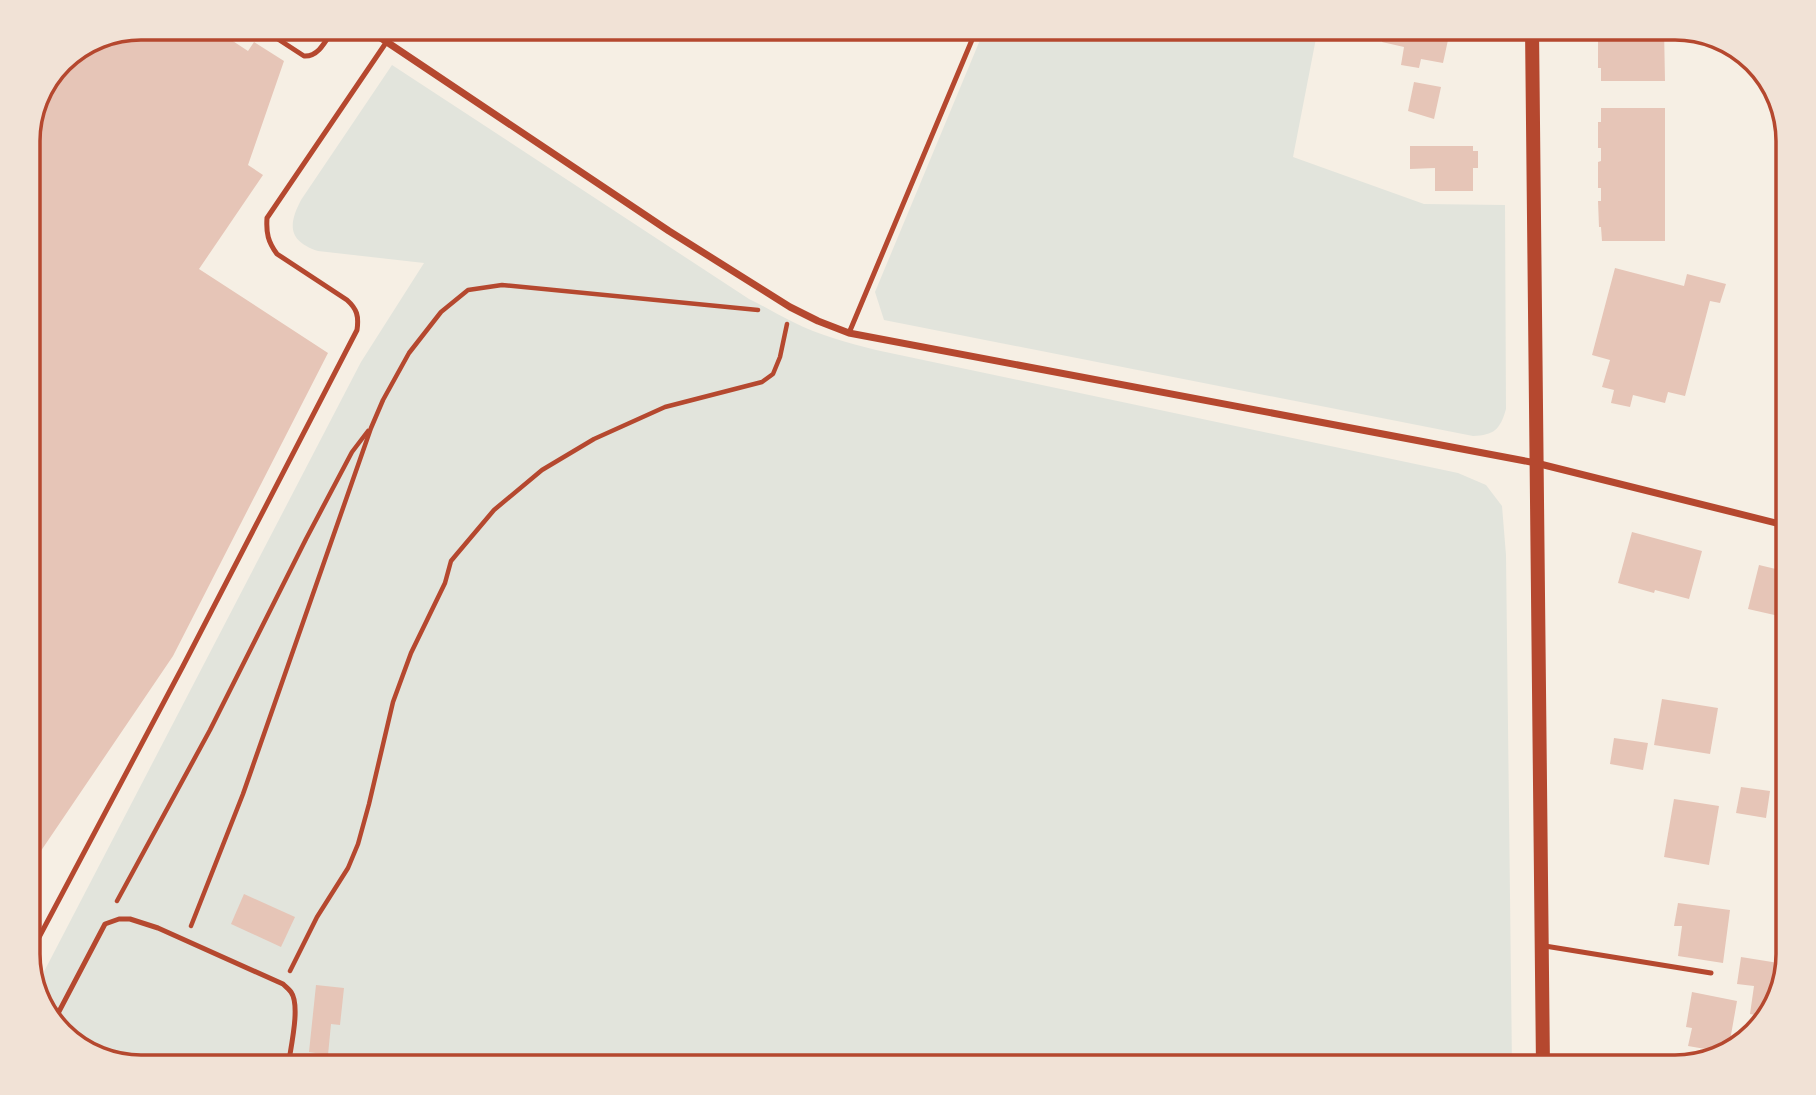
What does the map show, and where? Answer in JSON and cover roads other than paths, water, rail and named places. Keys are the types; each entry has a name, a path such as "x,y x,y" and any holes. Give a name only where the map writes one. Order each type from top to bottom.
{"main road":[{"path":"1532,40 1543,1055"}],"street":[{"path":"386,41 669,231 790,307 849,333 1536,463 1776,523"}],"lane":[{"path":"279,40 304,56 311,57 326,40"},
{"path":"849,333 972,40"},
{"path":"40,935 357,330 359,320 355,308 347,300 277,254 269,243 267,218 386,41"},
{"path":"59,1012 105,923 131,919 158,928 283,984 291,992 295,1002 289,1055"},
{"path":"1541,945 1711,973"}]}
